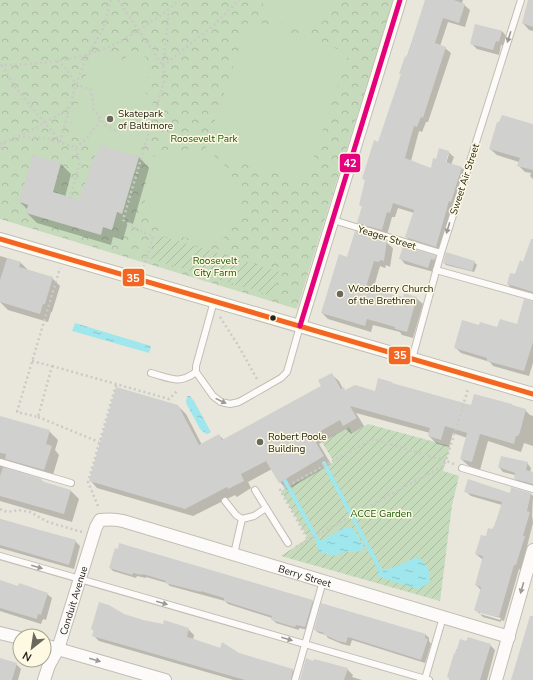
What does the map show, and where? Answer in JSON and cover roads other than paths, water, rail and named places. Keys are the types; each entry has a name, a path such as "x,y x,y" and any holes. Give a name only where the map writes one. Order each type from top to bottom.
{"street":[{"path":"300,326 400,0"},
{"path":"0,238 412,359 532,391"},
{"name":"Berry Street","path":"100,520 113,519 123,521 509,637"},
{"name":"Conduit Avenue","path":"44,680 49,665 58,649 96,526 100,520"},
{"path":"496,680 533,550"},
{"path":"0,633 12,636"},
{"path":"52,647 165,680"}],"lane":[{"name":"Sweet Air Street","path":"412,359 441,253 521,0"},
{"name":"Yeager Street","path":"333,220 441,253"},
{"path":"436,270 533,296"},
{"path":"214,301 196,366 196,372 213,396 221,402 230,404 239,402 281,378 288,372 300,326"},
{"path":"151,373 176,380 183,380 196,372"},
{"path":"0,462 71,483"},
{"path":"462,468 533,489"},
{"path":"255,490 288,543"},
{"path":"225,502 236,515 242,519 254,516 266,508"},
{"path":"234,554 242,519"},
{"path":"0,556 427,680 443,617"},
{"path":"294,680 323,581"}],"water":[{"path":"75,323 151,346 149,353 72,331"},
{"path":"187,396 190,396 194,401 211,432 208,434 200,429 186,403"},
{"path":"346,527 351,527 355,531 364,547 363,550 346,552 333,556 319,552 316,543 318,541"},
{"path":"417,557 426,564 429,570 430,578 430,582 419,589 378,576 378,572"}],"waterway":[{"path":"324,463 381,571"},
{"path":"284,479 318,541"}],"place":[{"name":"Skatepark of Baltimore","path":"110,119"},
{"name":"Woodberry Church of the Brethren","path":"340,294"},
{"name":"Robert Poole Building","path":"260,442"}],"park label":[{"name":"Roosevelt Park","path":"204,138"},
{"name":"Roosevelt City Farm","path":"215,266"},
{"name":"ACCE Garden","path":"381,513"}]}
